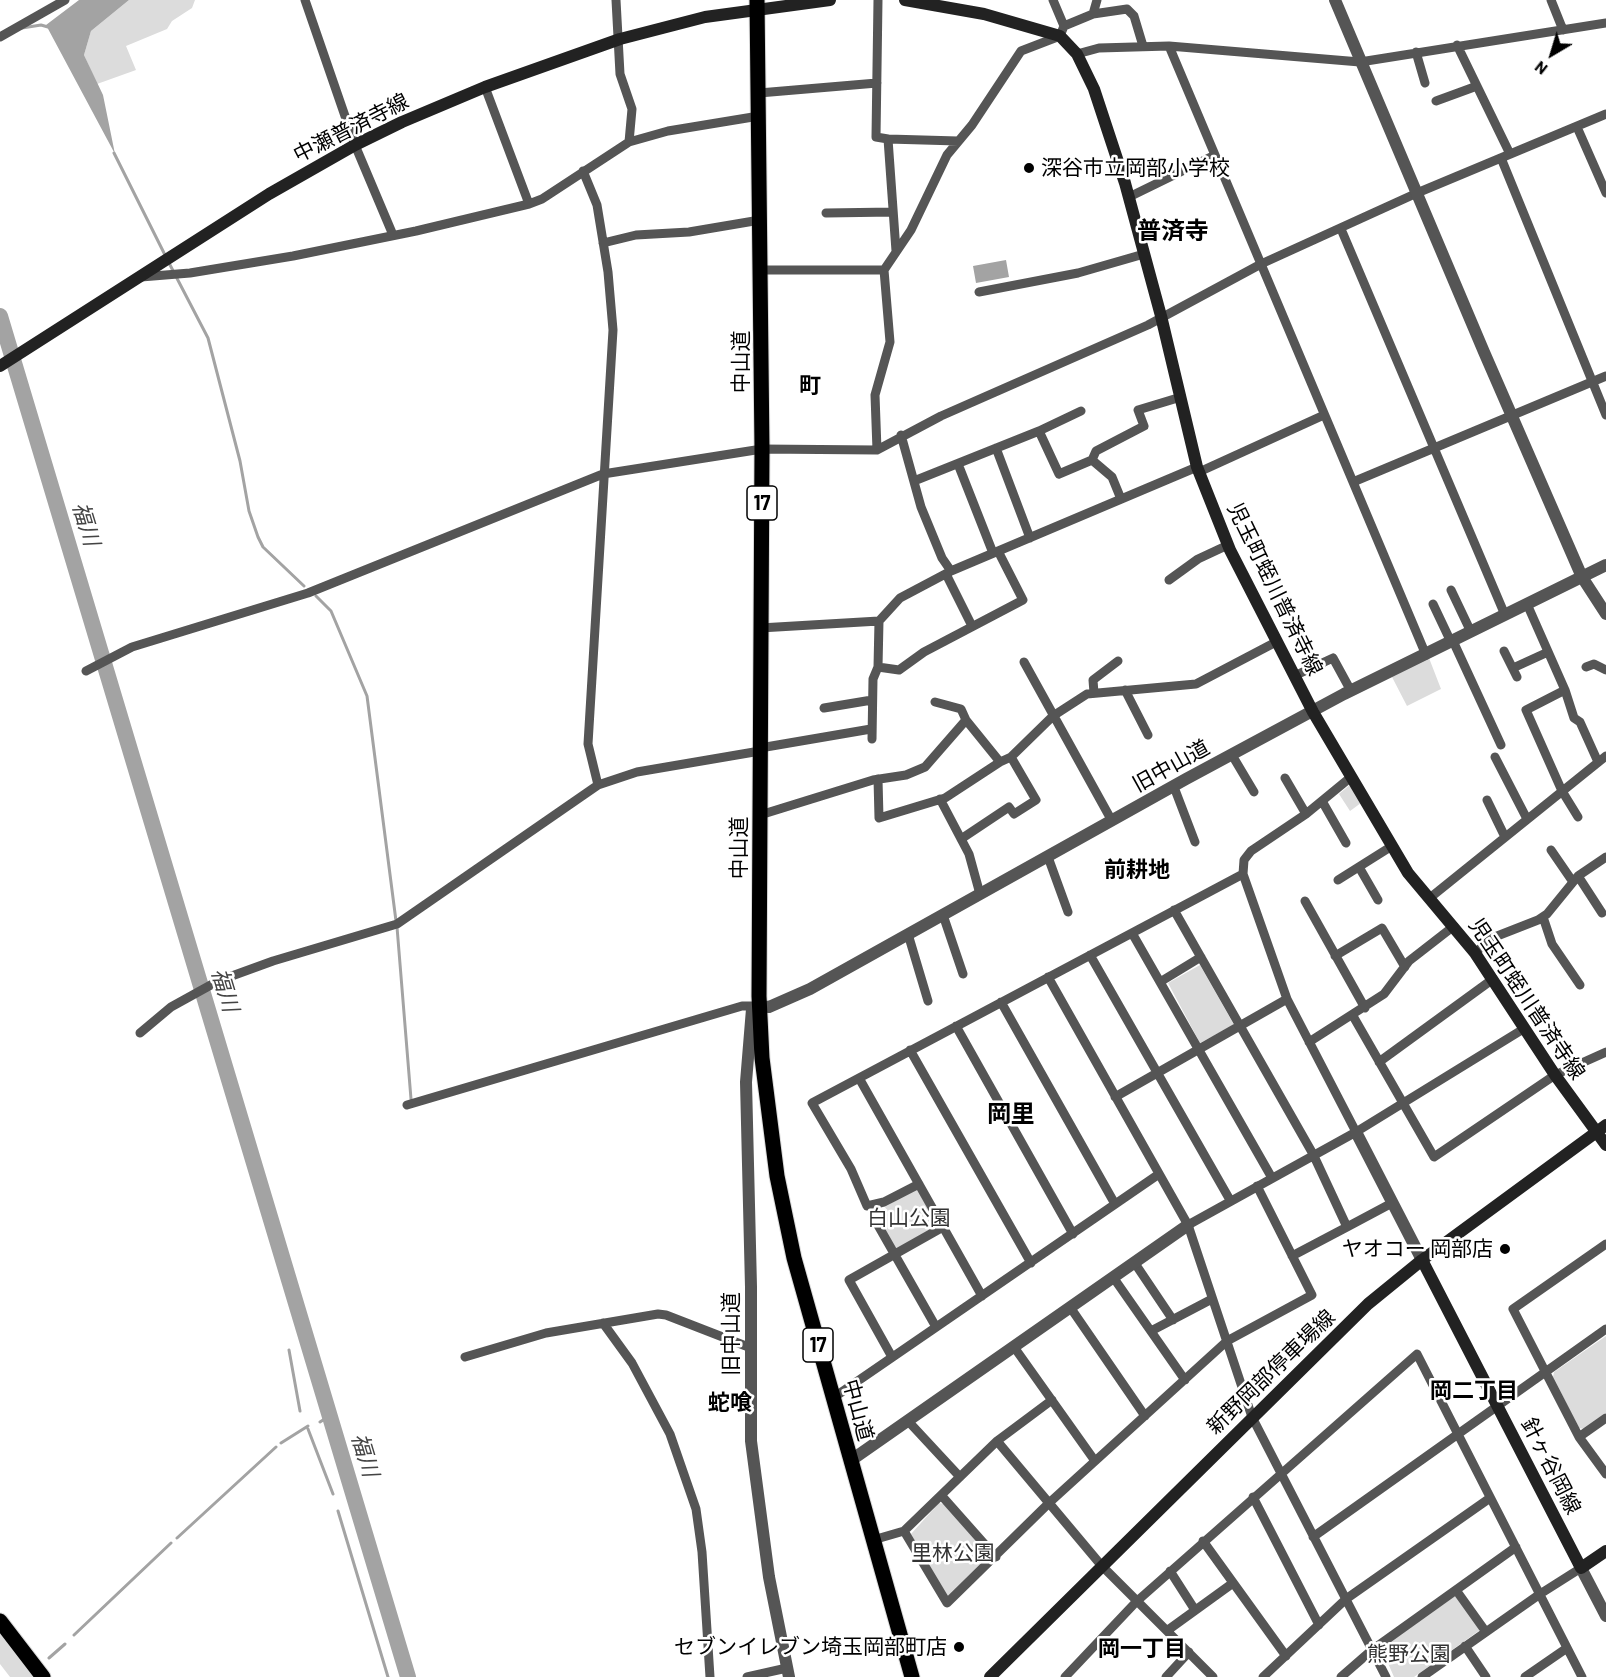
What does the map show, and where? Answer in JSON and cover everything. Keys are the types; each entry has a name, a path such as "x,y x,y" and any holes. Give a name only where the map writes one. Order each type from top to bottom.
{"highway":[{"name":"中山道","path":"757,4 762,449 759,1006 764,1076 777,1176 794,1258 912,1677"},
{"path":"0,1621 43,1677"}],"main road":[{"path":"757,4 830,0"},
{"path":"904,0 1062,31"},
{"name":"中瀬普済寺線","path":"0,366 141,278 269,194 355,145 485,87 620,39 757,4"},
{"name":"児玉町蛭川普済寺線","path":"1062,31 1077,54 1094,89 1129,197 1198,469 1228,545 1313,712 1407,873 1431,897 1475,953 1555,1075 1601,1129 1606,1145"},
{"name":"新野岡部停車場線","path":"990,1677 1368,1304 1422,1260 1601,1129"},
{"name":"針ヶ谷岡線","path":"1422,1260 1581,1568"},
{"path":"1581,1568 1606,1551"}],"street":[{"path":"0,37 65,0"},
{"path":"305,0 355,145 393,235"},
{"path":"616,0 620,39 620,74 632,109 629,142"},
{"path":"879,0 876,137 958,141"},
{"path":"1053,0 1062,31"},
{"path":"1093,14 1097,0"},
{"path":"1335,0 1582,577 1606,614"},
{"path":"1551,0 1563,30"},
{"path":"877,450 875,396 890,342 884,270 911,230 947,155 972,125 1021,51 1093,14 1130,4 1143,46"},
{"path":"1077,54 1100,48 1169,46 1360,62 1606,23"},
{"path":"1458,45 1505,156 1606,415"},
{"path":"1169,46 1426,655"},
{"path":"1416,52 1425,83"},
{"path":"759,93 877,83"},
{"path":"485,87 529,204"},
{"path":"1436,101 1477,87"},
{"path":"88,670 116,655 308,593 603,474 762,449 877,450 901,435 1148,325 1261,264 1417,193 1606,114"},
{"path":"141,278 270,260 529,204 542,199 629,142 668,131 759,116"},
{"path":"1576,127 1606,193"},
{"path":"888,139 896,250"},
{"path":"1129,197 1215,155"},
{"path":"583,171 597,205 613,330 588,744 598,785"},
{"path":"826,213 893,212"},
{"path":"603,243 636,235 689,232 760,220"},
{"path":"1341,229 1505,615"},
{"path":"979,292 1078,273 1144,254"},
{"path":"761,270 884,270"},
{"path":"1353,482 1606,376"},
{"path":"1039,431 1059,474 1092,460 1096,451 1144,426 1138,410 1181,397"},
{"path":"914,481 1039,431 1081,411"},
{"path":"141,1033 171,1007 218,981 273,961 397,924 598,785 637,772 760,749 872,734 873,679 878,667 879,621 900,598 995,552 1324,415"},
{"path":"901,435 921,507 972,626"},
{"path":"996,448 1030,538"},
{"path":"1092,460 1112,477 1121,499"},
{"path":"878,667 899,670 924,651 1023,600 995,552 958,464"},
{"path":"1168,580 1198,559 1228,545"},
{"name":"旧中山道","path":"788,1672 769,1577 751,1441 747,1096 750,1013 759,1006 769,1006 810,989 1351,691 1606,565"},
{"path":"1451,590 1472,632"},
{"path":"1433,604 1501,745"},
{"path":"1431,897 1602,759 1580,722 1574,718 1565,690 1527,604"},
{"path":"760,628 879,621"},
{"path":"878,779 879,818 940,799 1011,757 1053,716 1087,694 1196,684 1276,642"},
{"path":"1504,651 1515,672 1548,652"},
{"path":"1294,676 1333,658 1351,691"},
{"path":"1094,693 1093,680 1118,661"},
{"path":"1024,662 1112,821"},
{"path":"1586,668 1594,664 1606,670"},
{"path":"1125,690 1148,735"},
{"path":"1565,690 1526,710 1562,791 1578,817"},
{"path":"824,708 872,700"},
{"path":"935,702 961,709 966,720 1000,762"},
{"path":"760,815 878,779 906,775 924,767 966,720"},
{"path":"1232,755 1254,792"},
{"path":"961,839 1009,807 1014,814 1036,800 1011,757"},
{"path":"1495,757 1527,819"},
{"path":"1351,777 1306,814 1251,851 1244,860 1243,874 1287,999 1422,1260"},
{"path":"1285,778 1306,814"},
{"path":"1174,787 1195,842"},
{"path":"940,799 969,854 980,894"},
{"path":"1487,800 1505,837"},
{"path":"1322,801 1346,843"},
{"path":"1338,880 1392,846"},
{"path":"1551,850 1602,913"},
{"path":"1048,857 1068,912"},
{"path":"1475,953 1492,938 1543,917 1576,879 1606,857"},
{"path":"1359,867 1378,900"},
{"path":"919,1184 884,1202 867,1206 858,1190 851,1169 812,1103 1243,874"},
{"path":"1305,901 1365,1008"},
{"path":"1174,910 1313,1154 1347,1227"},
{"path":"943,915 963,974"},
{"path":"1543,917 1552,944 1580,985"},
{"path":"1309,1042 1353,1017 1384,994 1405,967 1454,926"},
{"path":"1335,956 1382,928 1405,967"},
{"path":"1132,933 1272,1178"},
{"path":"908,934 928,1001"},
{"path":"1090,955 1230,1200"},
{"path":"1160,982 1201,957"},
{"path":"1048,977 1188,1225 1252,1418 1386,1677"},
{"path":"1379,1062 1492,979"},
{"path":"1115,1097 1287,999"},
{"path":"1001,1002 1115,1204"},
{"path":"407,1105 742,1006 759,1006"},
{"path":"1353,1017 1434,1157 1555,1075 1606,1052"},
{"path":"956,1026 1073,1234"},
{"path":"850,1461 1188,1225 1356,1132 1524,1028"},
{"path":"910,1050 1030,1263"},
{"path":"747,1096 752,1082 764,1076"},
{"path":"859,1078 982,1296"},
{"path":"747,1096 766,1091"},
{"path":"833,1398 1159,1174"},
{"path":"904,1531 947,1603 1049,1503 1227,1341 1312,1295 1257,1186"},
{"path":"1292,1256 1392,1203"},
{"path":"874,1220 936,1327"},
{"path":"892,1357 849,1280 943,1227"},
{"path":"1606,1244 1513,1309 1579,1437 1606,1474"},
{"path":"1134,1262 1173,1320"},
{"path":"1113,1276 1185,1380"},
{"path":"1151,1331 1212,1299"},
{"path":"1070,1307 1145,1416"},
{"path":"465,1357 546,1333 666,1315 751,1348"},
{"path":"603,1323 632,1363 665,1424 696,1509 702,1552 710,1677"},
{"path":"1314,1537 1606,1329"},
{"path":"1014,1347 1095,1461"},
{"path":"1065,1677 1136,1602 1417,1354 1582,1677"},
{"path":"873,1540 904,1531 997,1441 1052,1400"},
{"path":"1579,1437 1606,1418"},
{"path":"908,1421 960,1477"},
{"path":"997,1441 1101,1565 1136,1602 1168,1629 1207,1675"},
{"path":"942,1496 996,1557"},
{"path":"1253,1497 1318,1625"},
{"path":"1263,1677 1346,1599 1490,1498"},
{"path":"1203,1541 1286,1656"},
{"path":"1341,1677 1372,1650 1516,1547"},
{"path":"1422,1677 1581,1568 1606,1616"},
{"path":"1170,1571 1195,1610"},
{"path":"1168,1629 1233,1583"},
{"path":"1456,1590 1486,1632"},
{"path":"1465,1646 1486,1677"},
{"path":"1525,1677 1567,1648"},
{"path":"1166,1677 1189,1652"},
{"path":"747,1677 788,1672"}],"green space":[{"path":"129,0 195,0 192,8 172,21 167,29 126,46 136,70 97,84 84,55 91,31"},
{"path":"1429,658 1441,689 1407,706 1392,677"},
{"path":"1351,784 1361,803 1350,811 1339,794"},
{"path":"1200,965 1234,1025 1200,1043 1168,983"},
{"name":"白山公園","path":"915,1189 918,1190 937,1226 896,1250 878,1217 888,1213 885,1207"},
{"path":"1606,1336 1606,1413 1584,1429 1579,1428 1553,1377 1554,1372"},
{"name":"里林公園","path":"939,1503 944,1504 990,1556 948,1598 911,1534"},
{"name":"熊野公園","path":"1455,1595 1480,1630 1414,1677 1394,1677 1381,1647"},
{"path":"0,1634 33,1677 10,1677 0,1664"}],"shaded area":[{"path":"79,0 129,0 91,31 84,55 103,95 115,154 46,25"},
{"path":"1006,260 1009,277 976,283 973,266"}],"waterway":[{"path":"22,28 41,25 48,27"},
{"path":"114,153 166,257"},
{"path":"169,263 208,338 240,461 249,511 258,537 263,547 304,586"},
{"name":"福川","path":"0,316 408,1677"},
{"path":"316,596 331,611 367,696 396,921"},
{"path":"397,927 411,1099"},
{"path":"289,1350 300,1411"},
{"path":"320,1422 329,1416"},
{"path":"281,1443 308,1426"},
{"path":"308,1429 333,1494"},
{"path":"177,1538 276,1447"},
{"path":"338,1511 388,1677"},
{"path":"74,1635 171,1543"},
{"path":"49,1658 65,1644"}],"place":[{"name":"深谷市立岡部小学校","path":"1029,168"},
{"name":"ヤオコー 岡部店","path":"1505,1249"},
{"name":"セブンイレブン埼玉岡部町店","path":"959,1647"}],"district":[{"name":"普済寺","path":"1173,231"},
{"name":"町","path":"810,386"},
{"name":"前耕地","path":"1137,870"},
{"name":"岡里","path":"1011,1114"},
{"name":"岡二丁目","path":"1474,1391"},
{"name":"蛇喰","path":"730,1403"},
{"name":"岡一丁目","path":"1142,1649"}]}
